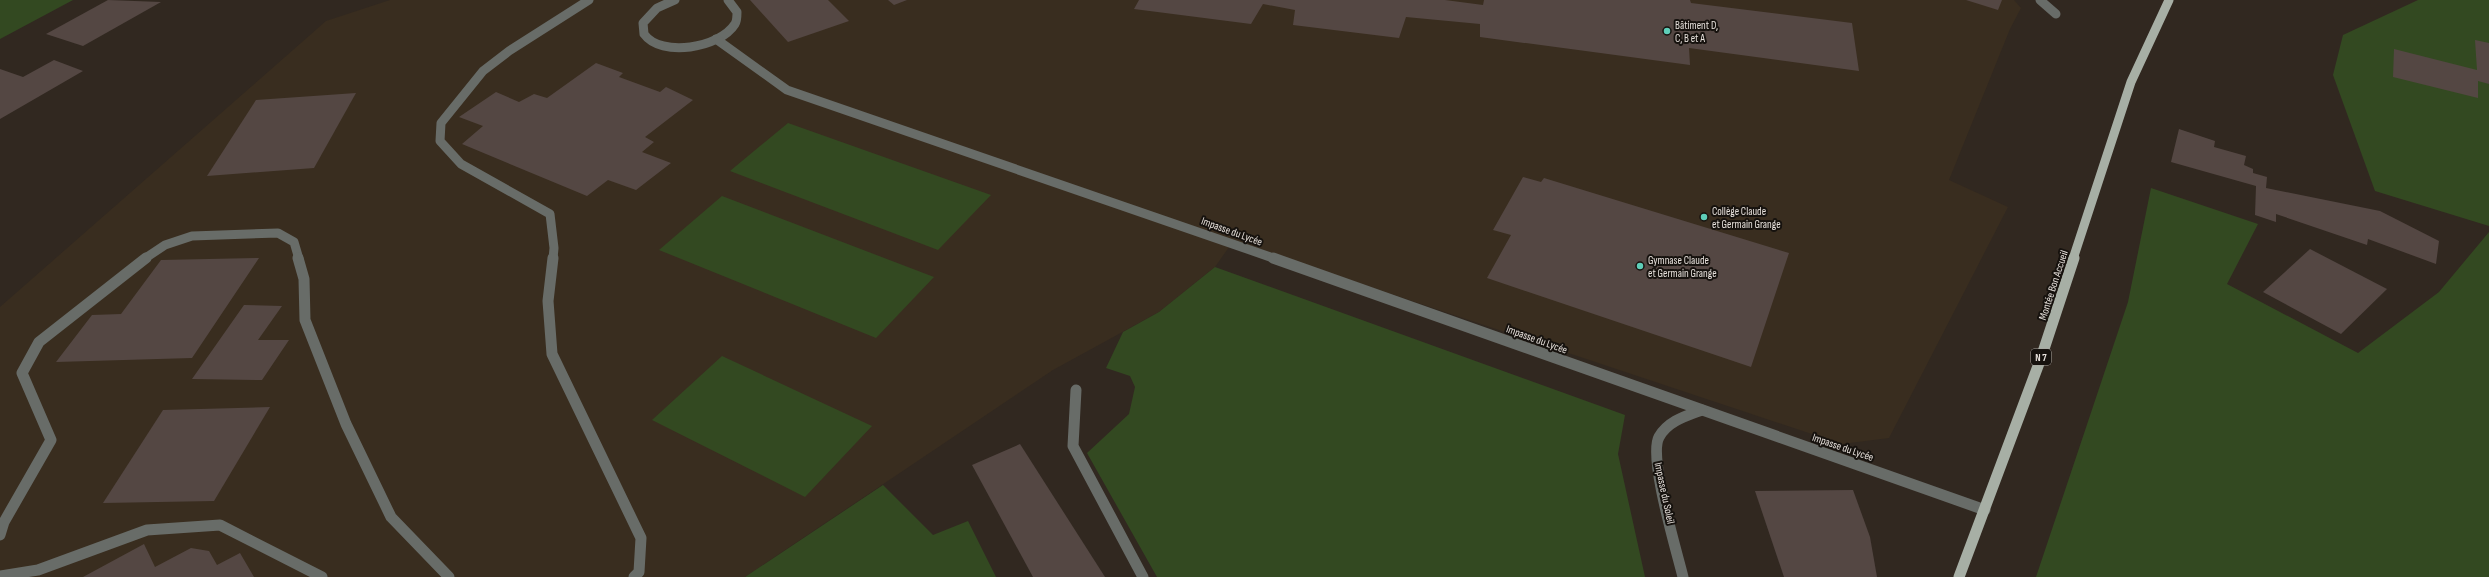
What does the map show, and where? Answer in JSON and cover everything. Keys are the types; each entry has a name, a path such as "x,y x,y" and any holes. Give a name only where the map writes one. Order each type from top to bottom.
{"main road":[{"name":"Montée Bon Accueil","path":"1959,577 1985,510 2061,300 2131,82 2168,0"}],"lane":[{"path":"589,0 508,51 483,71 441,123 440,141 461,164 550,214 554,248 548,301 552,354 641,538 639,572 634,577"},
{"path":"675,0 657,8 647,16 642,24 642,33 648,40 657,45 686,48 716,39 729,32 736,23 739,14 736,6 728,0"},
{"path":"2040,0 2056,14"},
{"name":"Impasse du Lycée","path":"716,39 787,90 1082,190 1985,510"},
{"path":"0,535 4,522 51,440 22,377 22,373 39,342 144,259 165,245 192,236 278,233 294,242 304,279 306,320 346,424 391,517 449,577"},
{"path":"1076,390 1073,446 1143,577"},
{"name":"Impasse du Soleil","path":"1683,577 1657,463 1657,440 1670,423 1702,410"},
{"path":"0,576 38,570 147,530 220,525 322,577"}],"shaded area":[{"path":"390,0 2014,0 2021,8 2010,29 1949,180 2008,207 1889,438 1842,444 1391,294 1234,240 1215,267 1159,312 1053,370 745,577 0,577 0,307 326,21"}],"green space":[{"path":"0,0 73,0 0,39"},
{"path":"2418,0 2489,0 2489,226 2375,191 2333,75 2343,35"},
{"path":"788,123 991,195 938,250 730,171"},
{"path":"2151,188 2258,224 2227,284 2358,353 2439,292 2489,232 2489,577 2036,577 2128,302"},
{"path":"722,196 934,277 876,338 659,250"},
{"path":"1215,267 1625,415 1618,454 1645,577 1157,577 1087,453 1129,414 1135,387 1130,376 1106,368 1123,332 1159,312"},
{"path":"722,356 872,426 805,497 652,420"},
{"path":"883,485 933,535 968,521 996,577 745,577"}],"building":[{"path":"108,0 161,2 83,46 46,34"},
{"path":"750,0 828,0 849,21 788,42"},
{"path":"888,0 907,0 894,5"},
{"name":"Bâtiment D, C, B et A","path":"1139,0 1445,0 1483,5 1484,0 1690,0 1691,3 1852,23 1859,71 1689,48 1690,65 1480,37 1480,24 1406,17 1399,38 1293,25 1295,10 1263,4 1251,24 1134,9"},
{"path":"1966,0 2002,0 1998,10"},
{"path":"2475,40 2489,43 2489,84 2478,81 2478,98 2393,77 2394,49 2477,70"},
{"path":"54,60 83,71 0,119 0,69 23,77"},
{"path":"596,63 623,73 619,77 660,92 666,87 693,100 645,137 654,142 642,152 671,163 636,190 608,180 587,196 462,144 483,126 459,117 496,92 519,102 534,94 547,98"},
{"path":"356,93 314,168 207,176 256,100"},
{"path":"2179,129 2215,141 2214,147 2246,156 2244,165 2253,169 2253,173 2267,177 2266,188 2380,211 2439,241 2436,264 2368,239 2367,245 2276,214 2276,222 2255,215 2256,186 2171,162"},
{"name":"Gymnase Claude et Germain Grange","path":"1523,177 1541,182 1544,178 1789,253 1751,367 1487,278 1511,235 1493,230"},
{"path":"2310,249 2387,289 2341,334 2263,292"},
{"path":"259,258 192,358 56,362 92,315 121,314 161,260"},
{"path":"244,305 282,306 258,340 289,340 262,380 192,379"},
{"path":"270,407 214,501 103,503 163,410"},
{"path":"1020,444 1105,577 1033,577 972,465"},
{"path":"1853,490 1870,537 1877,577 1784,577 1755,491"},
{"path":"144,544 155,567 191,548 209,551 217,565 240,553 254,577 83,577"}],"place":[{"name":"Bâtiment D, C, B et A","path":"1667,31"},
{"name":"Collège Claude et Germain Grange","path":"1704,217"},
{"name":"Gymnase Claude et Germain Grange","path":"1640,266"}]}
